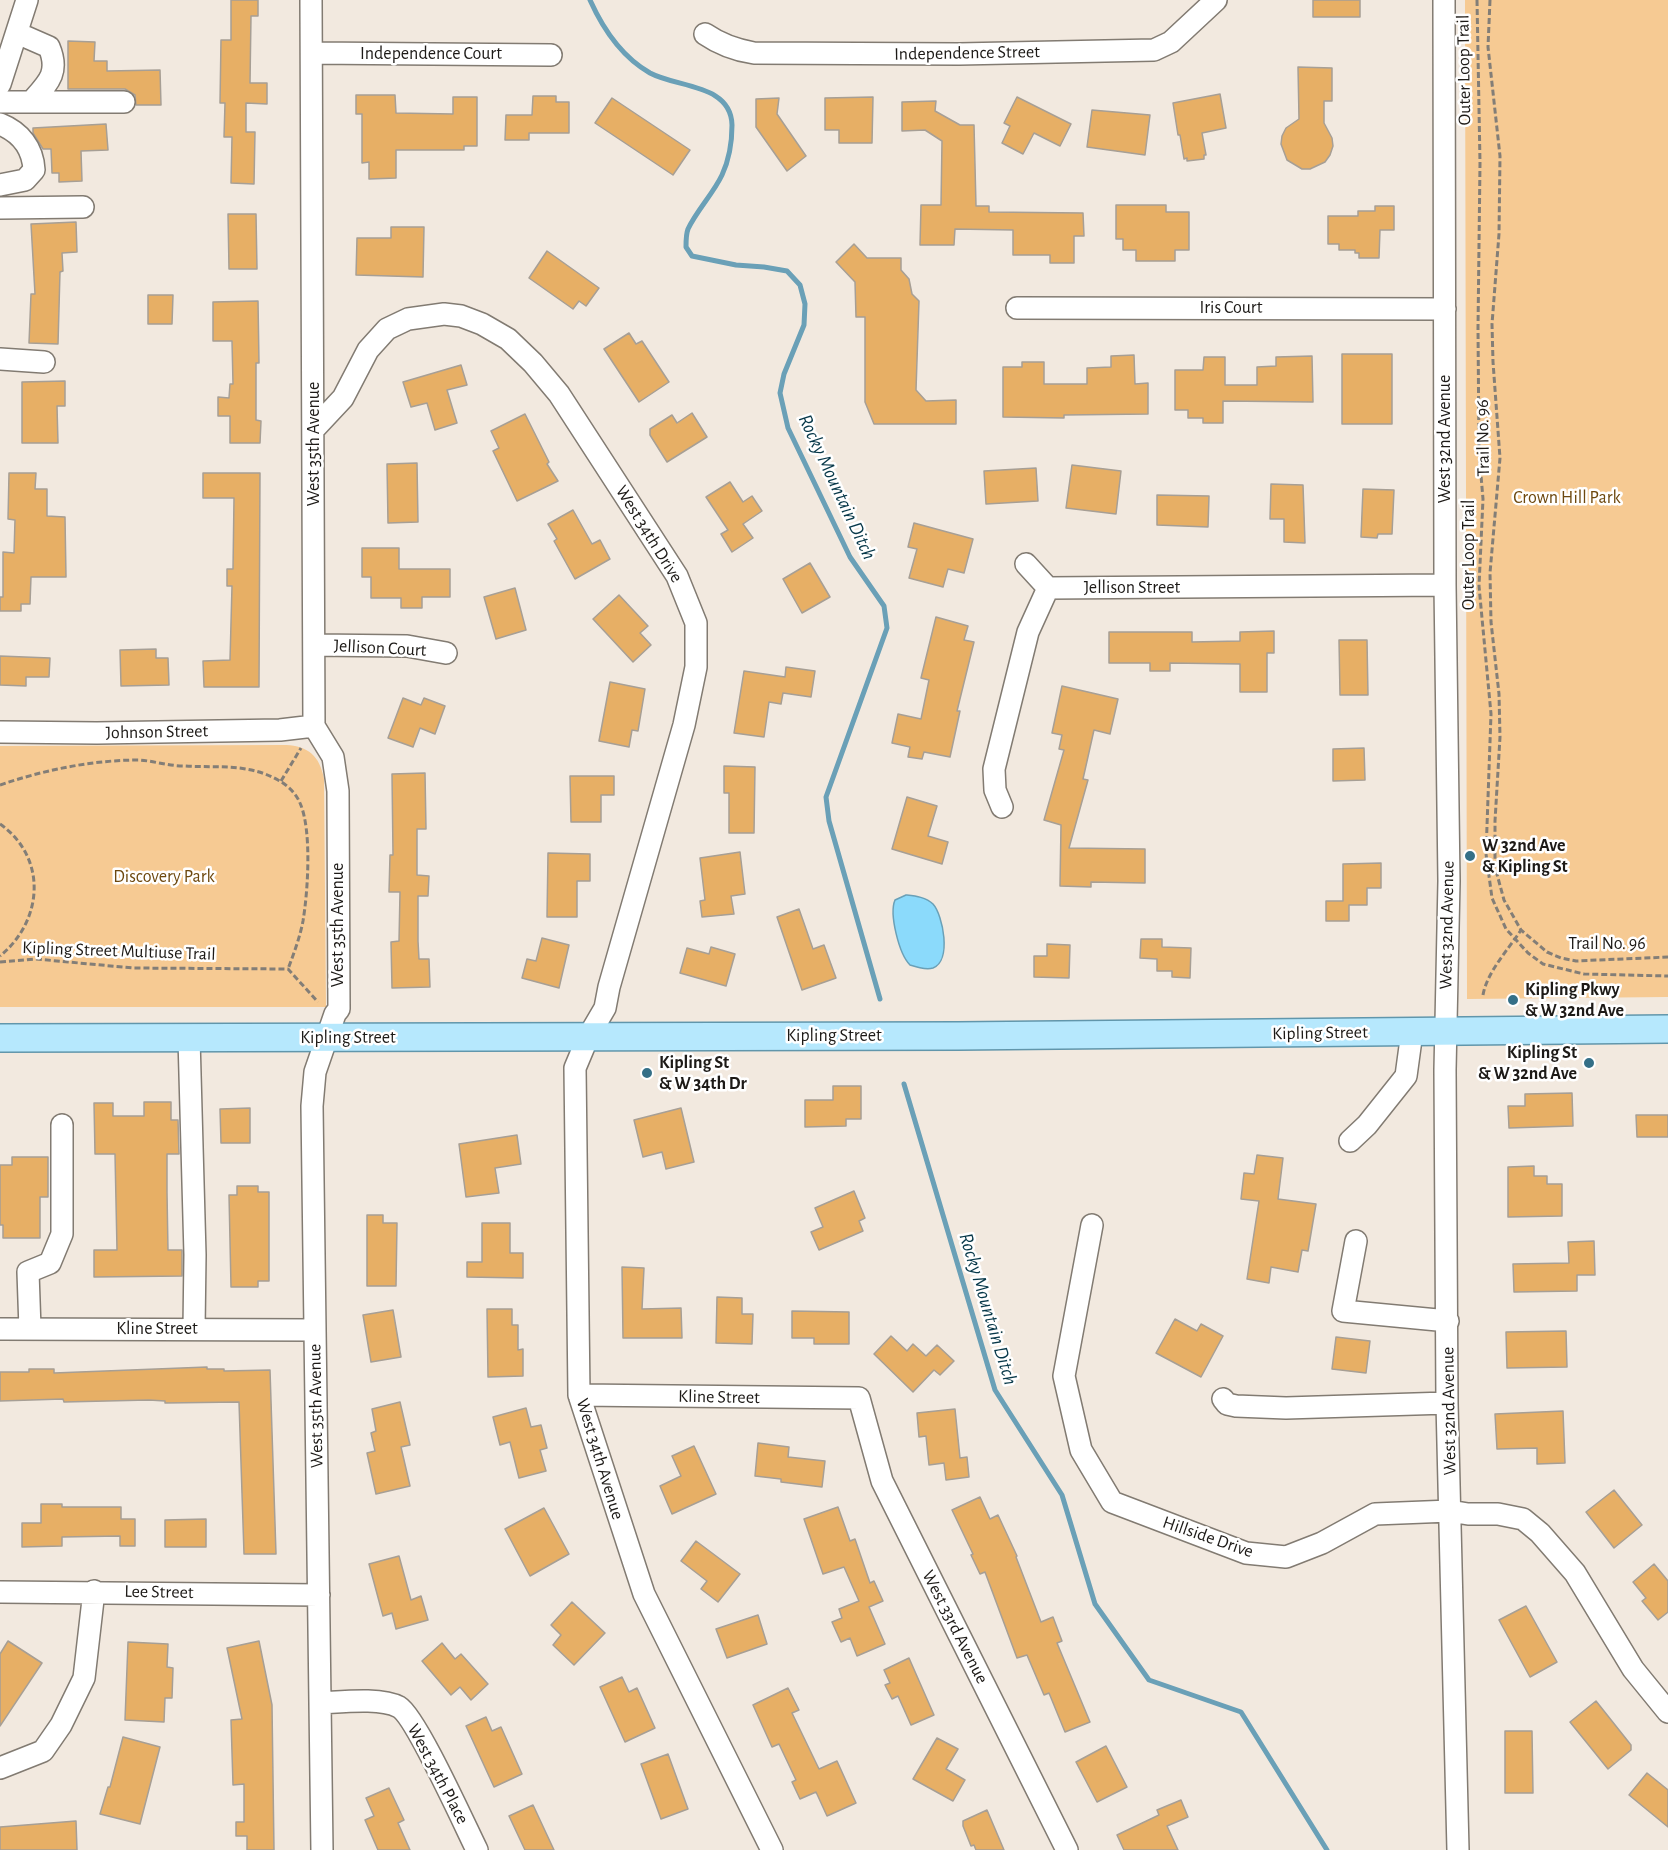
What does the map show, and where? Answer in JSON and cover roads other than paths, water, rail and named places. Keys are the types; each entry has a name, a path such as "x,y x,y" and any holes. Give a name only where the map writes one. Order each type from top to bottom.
{"main road":[{"name":"Kipling Street","path":"0,1038 588,1037 1668,1029"}],"street":[{"path":"0,84 27,0"},
{"name":"West 35th Avenue","path":"311,0 315,726 333,757 338,791 339,1009 326,1038 315,1072 312,1106 322,1850"},
{"name":"Independence Street","path":"705,34 731,49 754,53 959,54 1154,50 1171,42 1216,0"},
{"name":"West 32nd Avenue","path":"1444,0 1445,585 1449,881 1446,1031 1448,1403 1458,1850"},
{"path":"17,33 49,47 53,58 54,68 50,80 31,102"},
{"name":"Independence Court","path":"312,53 551,55"},
{"path":"0,102 124,102"},
{"path":"0,124 11,129 25,142 33,157 33,170 25,180 0,185"},
{"path":"0,208 83,207"},
{"name":"Iris Court","path":"1017,308 1445,309"},
{"name":"West 34th Drive","path":"315,429 343,398 368,350 387,328 408,320 444,314 461,316 482,324 507,339 533,363 559,394 677,576 696,623 696,667 684,724 605,1008 588,1037"},
{"path":"0,359 44,362"},
{"path":"1002,807 995,790 994,769 1028,632 1048,588 1026,564"},
{"name":"Jellison Street","path":"1048,588 1445,585"},
{"name":"Jellison Court","path":"314,645 406,646 446,652"},
{"name":"Johnson Street","path":"0,732 280,730 315,726"},
{"path":"1350,1142 1367,1125 1406,1076 1412,1032"},
{"name":"West 34th Avenue","path":"588,1037 575,1068 579,1395 644,1594 772,1850"},
{"path":"189,1038 195,1255 194,1329"},
{"path":"30,1329 28,1272 50,1263 62,1234 62,1125"},
{"name":"Hillside Drive","path":"1092,1225 1064,1376 1081,1450 1112,1502 1246,1553 1286,1557 1322,1543 1375,1514 1450,1511 1523,1518 1540,1533 1575,1573 1633,1669 1668,1712"},
{"path":"1356,1241 1343,1311 1448,1321"},
{"name":"Kline Street","path":"0,1329 315,1330"},
{"name":"Kline Street","path":"579,1395 859,1398"},
{"name":"West 33rd Avenue","path":"859,1398 882,1481 1067,1850"},
{"path":"1223,1398 1227,1404 1236,1406 1286,1408 1448,1403"},
{"name":"Lee Street","path":"0,1592 318,1594"},
{"path":"0,1768 43,1751 61,1725 84,1678 94,1592"},
{"name":"West 34th Place","path":"320,1703 384,1702 400,1708 414,1726 477,1850"}],"water":[{"path":"906,895 920,897 933,904 940,918 944,948 939,964 933,968 910,965 902,952 894,924 893,906 895,900"}],"waterway":[{"name":"Rocky Mountain Ditch","path":"590,0 614,41 631,59 650,73 713,94 723,102 729,112 732,125 731,138 724,169 687,231 686,247 692,256 736,265 787,271 800,285 805,304 804,325 784,374 780,393 788,428 850,557 884,606 887,628 826,797 829,821 880,999"},
{"name":"Rocky Mountain Ditch","path":"904,1084 995,1390 1062,1495 1095,1604 1149,1680 1241,1712 1327,1850"}],"place":[{"name":"W 32nd Ave & Kipling St","path":"1470,856"},
{"name":"Kipling Pkwy & W 32nd Ave","path":"1513,1000"},
{"name":"Kipling St & W 32nd Ave","path":"1589,1063"},
{"name":"Kipling St & W 34th Dr","path":"647,1073"}],"park label":[{"name":"Crown Hill Park","path":"1567,498"},
{"name":"Discovery Park","path":"164,877"}]}
